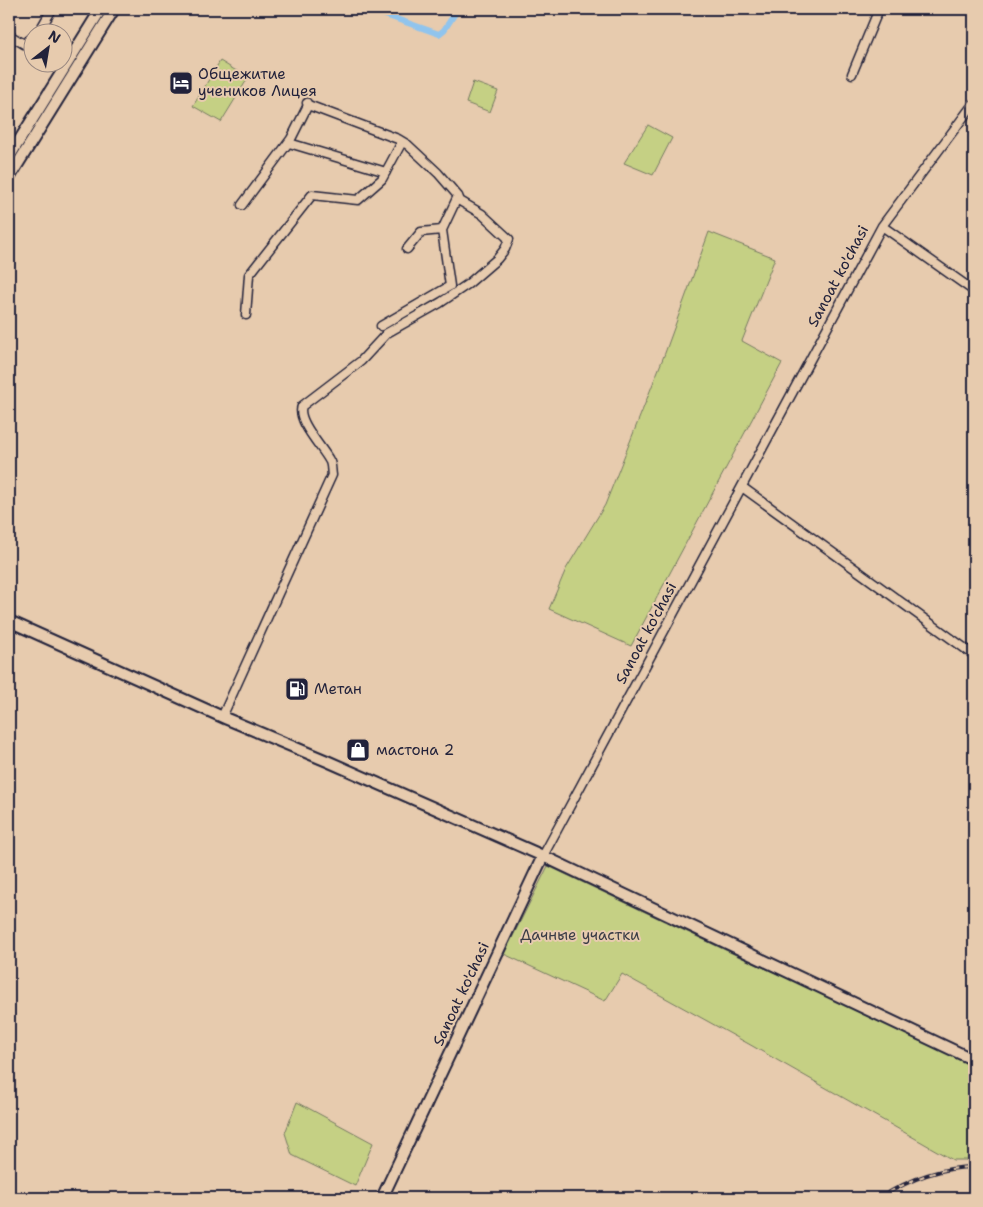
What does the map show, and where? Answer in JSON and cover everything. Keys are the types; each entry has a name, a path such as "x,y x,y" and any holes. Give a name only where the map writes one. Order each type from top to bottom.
{"main road":[{"path":"9,157 101,9"},
{"path":"9,178 114,9"},
{"path":"9,621 222,717 543,856 974,1060"},
{"name":"Sanoat ko'chasi","path":"382,1198 543,856"}],"street":[{"path":"45,22 52,9"},
{"path":"852,74 878,9"},
{"path":"9,34 22,43"},
{"name":"Sanoat ko'chasi","path":"543,856 882,226 974,103"},
{"path":"222,717 332,475 330,462 314,440 300,410 302,406 361,361 387,333 468,284 497,259 509,239 482,214 460,201 458,196 438,174 408,145 307,104 289,143 242,205"},
{"path":"246,315 249,274 312,195 358,200 382,179 402,142"},
{"path":"289,143 386,172"},
{"path":"381,326 450,286 442,230 458,196"},
{"path":"882,226 974,291"},
{"path":"407,248 421,232 442,230"},
{"path":"742,487 974,654"}],"green space":[{"path":"220,61 248,78 221,122 193,106"},
{"path":"473,82 498,91 490,112 466,103"},
{"path":"648,125 672,138 653,175 624,163"},
{"path":"709,232 775,258 742,341 782,363 631,646 549,609 566,569 605,505 665,353"},
{"name":"Дачные участки","path":"548,866 740,957 974,1062 974,1160 953,1160 622,974 605,1001 504,954"},
{"path":"297,1102 373,1143 355,1186 292,1155 285,1133"}],"waterway":[{"path":"371,10 439,34 444,30 458,9"}],"railway":[{"path":"880,1198 913,1180 937,1172 974,1167"}],"place":[{"name":"Общежитие учеников Лицея","path":"181,83"},
{"name":"Метан","path":"297,689"},
{"name":"мастона 2","path":"358,750"}]}
